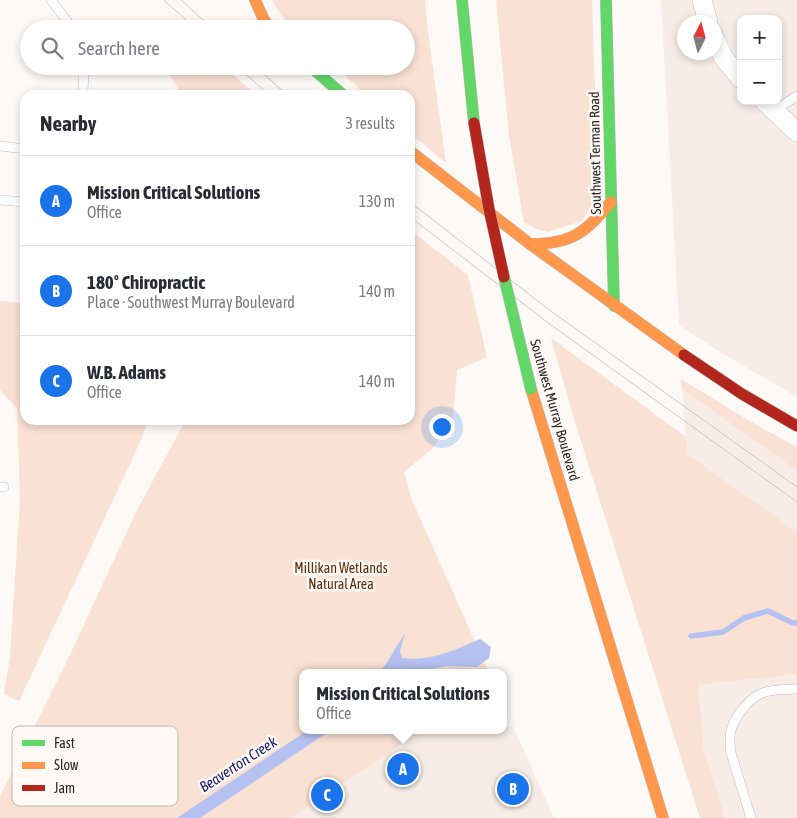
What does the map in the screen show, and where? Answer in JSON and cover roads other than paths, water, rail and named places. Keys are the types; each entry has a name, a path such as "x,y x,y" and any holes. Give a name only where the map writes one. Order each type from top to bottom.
{"street":[{"path":"256,0 264,20"},
{"name":"Southwest Murray Boulevard","path":"462,0 474,123 489,209 531,389 664,818"},
{"name":"Southwest Terman Road","path":"606,0 614,306"},
{"path":"702,0 706,15"},
{"path":"722,55 737,75"},
{"path":"320,75 337,90"},
{"path":"769,106 797,132"},
{"path":"415,155 530,244 669,346 742,394 797,426"},
{"path":"530,244 559,242 582,233 611,202"}],"lane":[{"path":"52,0 66,20"},
{"path":"83,90 84,75"},
{"path":"769,106 797,96"},
{"path":"0,146 20,148"},
{"path":"0,200 20,202"},
{"path":"751,818 731,753 731,730 737,716 750,702 764,692 797,689"}],"water":[{"path":"405,633 400,651 402,658 432,657 480,639 491,647 489,658 477,667 447,666 432,669 382,669"},
{"path":"302,734 325,734 200,818 177,818"}],"waterway":[{"name":"Beaverton Creek","path":"691,636 723,632 744,618 768,611 793,623 797,623"}],"tram line":[{"path":"164,0 186,20"},
{"path":"181,0 203,20"},
{"path":"247,75 263,90"},
{"path":"265,75 281,90"},
{"path":"415,206 548,309 797,487"},
{"path":"415,221 547,322 797,502"}],"place":[{"name":"Mission Critical Solutions","path":"403,769"},
{"name":"180º Chiropractic","path":"513,789"},
{"name":"W.B. Adams","path":"327,795"}],"park label":[{"name":"Millikan Wetlands Natural Area","path":"341,576"}]}
